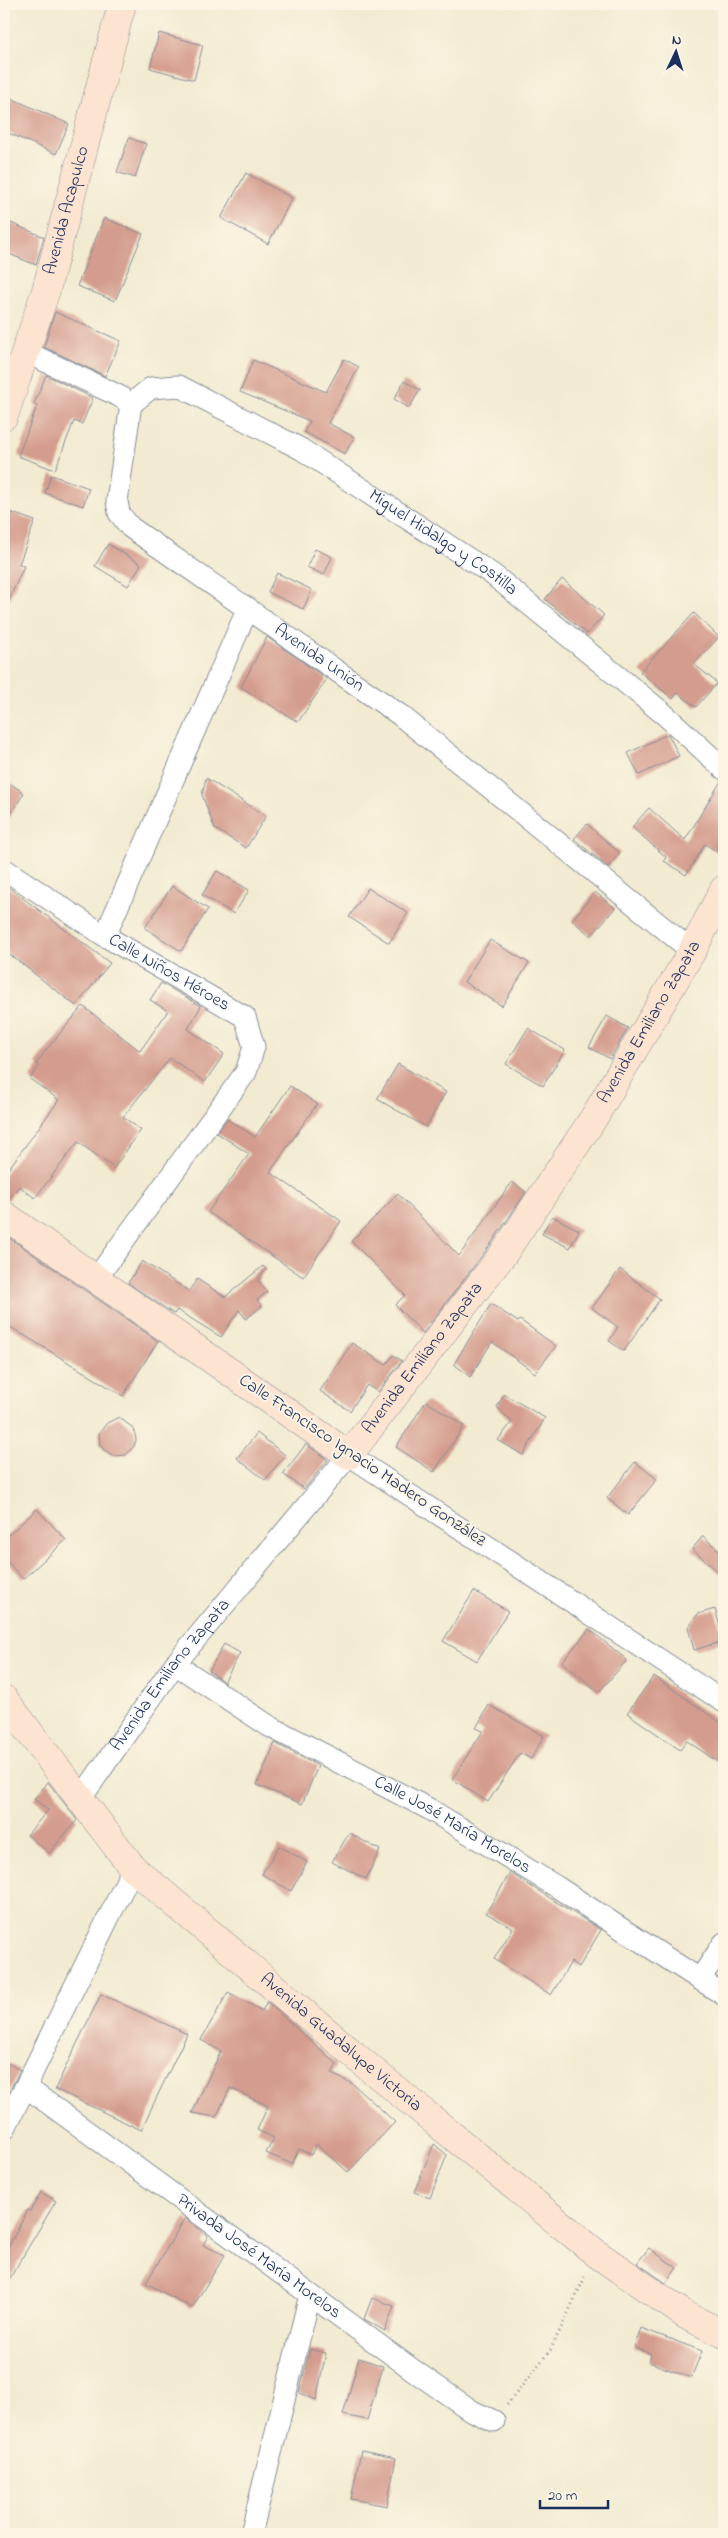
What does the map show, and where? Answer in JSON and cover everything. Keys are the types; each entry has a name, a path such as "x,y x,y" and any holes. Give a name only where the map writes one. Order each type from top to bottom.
{"street":[{"name":"Avenida Acapulco","path":"4,416 46,290 122,4"},
{"path":"26,352 119,396 131,404"},
{"name":"Miguel Hidalgo y Costilla","path":"131,404 150,388 179,386 301,449 492,574 664,714 724,769"},
{"name":"Avenida Unión","path":"131,404 118,501 119,513 130,527 400,715 692,951"},
{"name":"Calle Niños Héroes","path":"96,1279 246,1072 254,1046 244,1017 105,936 248,608"},
{"path":"4,869 105,936"},
{"name":"Avenida Emiliano Zapata","path":"81,1798 175,1664 349,1454 504,1253 592,1118 692,951 724,889"},
{"name":"Calle Francisco Ignacio Madero González","path":"4,1215 349,1454 724,1702"},
{"name":"Calle José María Morelos","path":"175,1664 269,1726 445,1819 557,1887 724,1995"},
{"name":"Avenida Guadalupe Victoria","path":"4,1700 133,1868 372,2070 596,2254 688,2316 724,2334"},
{"path":"4,2130 133,1868"},
{"path":"700,1979 724,1943"},
{"name":"Privada José María Morelos","path":"26,2087 420,2376 472,2411 494,2421"},
{"path":"251,2534 310,2295"}],"path":[{"path":"494,2421 551,2349 596,2254"}],"building":[{"path":"159,33 203,45 194,80 150,68"},
{"path":"4,95 69,124 56,154 4,131"},
{"path":"129,138 146,144 135,178 117,172"},
{"path":"246,173 292,198 268,244 221,218"},
{"path":"104,218 143,234 115,301 77,286"},
{"path":"4,220 44,237 36,265 4,252"},
{"path":"55,312 121,341 105,376 44,347"},
{"path":"344,359 359,367 328,423 354,437 345,454 304,432 310,421 240,392 253,360 326,392"},
{"path":"46,375 93,398 82,424 74,421 55,470 18,456 37,406 34,404"},
{"path":"404,381 420,390 409,408 394,399"},
{"path":"51,475 89,488 83,506 45,493"},
{"path":"4,510 35,521 19,564 24,566 4,611"},
{"path":"108,544 141,564 128,586 95,566"},
{"path":"315,549 332,557 324,575 307,567"},
{"path":"277,573 312,590 303,609 268,592"},
{"path":"562,579 604,615 587,634 545,599"},
{"path":"694,613 719,637 694,664 717,683 696,707 678,693 673,699 640,672"},
{"path":"267,637 327,679 298,722 241,687"},
{"path":"668,734 679,756 639,775 628,753"},
{"path":"206,778 266,816 246,848 215,829 202,795"},
{"path":"4,779 24,793 4,825"},
{"path":"721,781 724,781 724,856 705,844 686,875 664,861 666,857 632,827 649,808 685,840"},
{"path":"587,824 620,853 608,867 574,839"},
{"path":"217,871 249,890 234,914 202,895"},
{"path":"4,884 110,963 76,1006 4,950"},
{"path":"172,886 208,909 181,951 145,928"},
{"path":"368,888 408,913 389,943 349,917"},
{"path":"595,892 615,908 591,936 572,920"},
{"path":"490,940 529,963 502,1006 464,982"},
{"path":"161,983 201,1006 188,1029 224,1054 205,1082 170,1058 123,1117 141,1130 114,1168 78,1142 35,1198 19,1186 8,1200 4,1200 4,1175 59,1100 30,1079 39,1066 36,1064 46,1050 83,1006 140,1051 168,1011 150,1000"},
{"path":"607,1016 628,1028 610,1059 589,1047"},
{"path":"528,1028 565,1050 543,1086 506,1064"},
{"path":"398,1064 446,1092 426,1127 377,1099"},
{"path":"290,1086 317,1104 270,1172 341,1221 303,1277 208,1212 249,1154 217,1133 227,1119 255,1137"},
{"path":"512,1182 526,1192 491,1244 423,1333 395,1305 405,1295 351,1241 398,1194 459,1256"},
{"path":"552,1216 579,1230 570,1248 542,1234"},
{"path":"4,1234 158,1341 123,1396 4,1323"},
{"path":"142,1261 189,1291 197,1279 225,1297 263,1266 266,1269 258,1280 267,1292 257,1300 262,1306 246,1319 239,1310 221,1337 177,1310 174,1314 128,1283"},
{"path":"620,1269 660,1299 624,1351 609,1341 618,1327 592,1308"},
{"path":"491,1304 518,1322 520,1320 556,1346 535,1373 492,1342 470,1377 454,1364"},
{"path":"352,1343 386,1365 393,1355 402,1361 378,1392 367,1385 350,1411 320,1391"},
{"path":"504,1394 545,1418 523,1455 498,1440 512,1422 497,1407"},
{"path":"426,1401 464,1426 434,1472 396,1447"},
{"path":"119,1417 134,1429 136,1440 134,1446 126,1455 114,1456 100,1445 99,1433 107,1423"},
{"path":"257,1433 285,1455 265,1480 237,1458"},
{"path":"306,1444 328,1460 304,1489 283,1474"},
{"path":"635,1462 657,1479 628,1515 607,1498"},
{"path":"37,1509 66,1540 23,1579 4,1558 4,1539"},
{"path":"703,1536 724,1555 724,1577 692,1549"},
{"path":"474,1591 508,1611 477,1661 443,1641"},
{"path":"715,1609 724,1641 694,1650 688,1627 698,1614"},
{"path":"589,1629 627,1660 599,1692 562,1662"},
{"path":"224,1644 240,1653 224,1682 209,1671"},
{"path":"654,1676 724,1725 724,1766 687,1741 680,1750 627,1713"},
{"path":"489,1705 544,1736 531,1759 520,1753 488,1802 452,1779 483,1731 476,1728"},
{"path":"275,1743 318,1766 302,1804 257,1785"},
{"path":"48,1782 77,1820 49,1853 27,1835 48,1810 34,1799"},
{"path":"349,1833 380,1850 366,1879 332,1862"},
{"path":"279,1846 307,1862 291,1891 262,1874"},
{"path":"510,1873 601,1930 579,1967 571,1962 551,1995 494,1959 513,1928 486,1913"},
{"path":"228,1992 262,2011 267,2002 337,2064 332,2074 353,2084 395,2122 348,2172 316,2144 311,2155 299,2149 292,2164 266,2153 274,2138 257,2130 268,2106 230,2088 216,2117 192,2113 221,2051 201,2040"},
{"path":"101,1994 187,2034 141,2130 55,2089"},
{"path":"4,2061 20,2070 4,2102"},
{"path":"434,2144 447,2155 430,2198 414,2192"},
{"path":"41,2192 56,2201 4,2288 4,2255 28,2210 30,2211"},
{"path":"185,2218 208,2236 203,2245 225,2255 192,2308 146,2283"},
{"path":"649,2248 677,2268 666,2283 637,2263"},
{"path":"372,2298 394,2306 385,2331 364,2319"},
{"path":"641,2328 702,2351 691,2378 649,2362 651,2354 634,2347"},
{"path":"310,2349 326,2353 316,2400 299,2393"},
{"path":"359,2358 383,2366 367,2420 343,2415"},
{"path":"361,2451 396,2458 387,2506 351,2499"}]}
